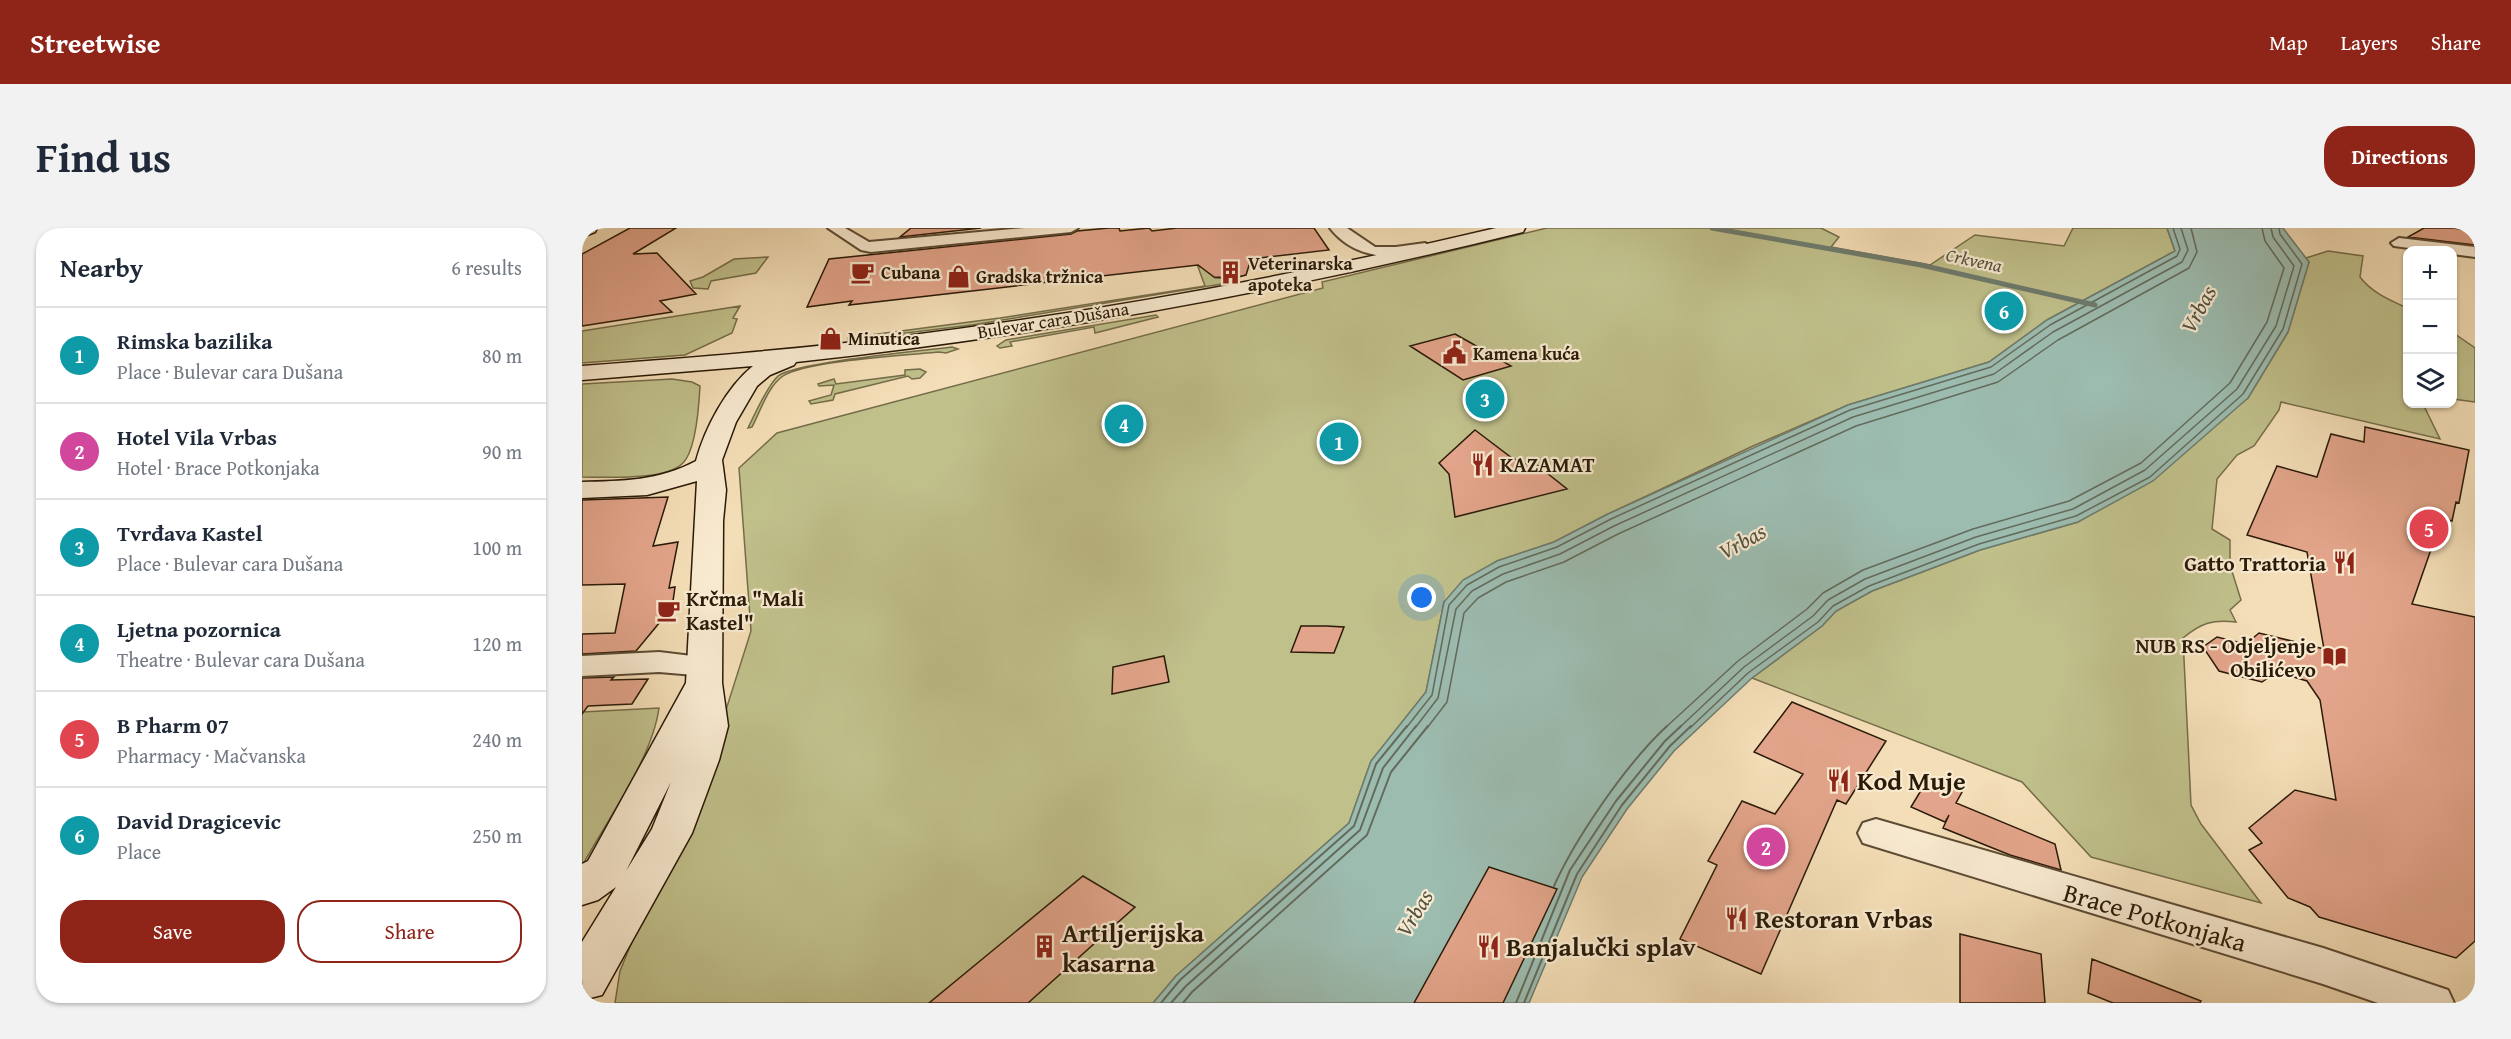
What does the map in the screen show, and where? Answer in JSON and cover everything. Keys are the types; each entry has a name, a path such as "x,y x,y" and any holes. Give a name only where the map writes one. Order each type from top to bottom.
{"street":[{"path":"582,232 589,228"},
{"path":"835,228 866,247 1071,228"},
{"path":"876,247 896,228"},
{"name":"Bulevar cara Dušana","path":"582,373 804,354 1046,323 1312,274 1517,228"},
{"path":"1338,230 1374,252 1389,253 1436,247"},
{"path":"1312,274 1333,268 1347,254 1338,230"},
{"path":"2399,243 2475,252"},
{"path":"724,422 748,382 758,373 804,354"},
{"path":"583,985 671,833 700,760 709,726 705,674 708,521 712,490 709,465 724,422 729,389 724,375 712,368 680,365"},
{"path":"582,490 653,487 684,478 709,465"},
{"path":"653,487 688,495 708,521"},
{"path":"582,666 659,662 705,674"},
{"path":"582,887 603,873 705,674"},
{"name":"Brace Potkonjaka","path":"1876,833 2323,966 2433,1003"}],"green space":[{"path":"1547,228 1821,228 1839,237 1831,247 1930,265 1975,235 2064,246 2073,228 2167,228 2175,251 2047,320 1989,362 1848,405 1753,446 1554,542 1497,561 1444,602 1426,692 1371,761 1349,823 1176,976 1153,1003 615,1003 620,971 725,713 751,631 739,468 777,433 1323,288 1322,282"},
{"path":"2328,251 2363,256 2360,277 2376,292 2403,306 2403,408 2425,408 2440,439 2281,402 2279,410 2254,446 2237,455 2217,479 2212,529 2230,540 2230,565 2241,600 2230,610 2236,622 2208,623 2183,638 2191,805 2201,824 2261,903 2091,857 2022,782 1752,678 1822,626 1836,611 1872,591 1980,550 2078,522 2248,398 2288,332 2309,262 2306,258"},
{"path":"768,257 756,273 711,281 708,289 693,288 690,281 703,277 734,259"},
{"path":"1234,263 1211,273 1215,278 1233,279 1234,282 972,325 848,340 848,338 1000,318 1205,286 1198,267"},
{"path":"740,306 733,318 737,319 732,333 685,355 582,363 582,331"},
{"path":"1156,315 1158,317 1095,333 1094,327 1010,342 1012,346 1000,348 997,346 1006,340"},
{"path":"2457,335 2475,348 2475,402 2457,400"},
{"path":"952,347 958,349 946,353 833,363 794,371 783,376 773,386 752,427 748,428 770,386 778,376 790,371 809,366 833,362"},
{"path":"920,369 926,372 920,378 912,379 908,376 835,394 833,400 811,404 809,401 831,395 834,385 819,386 818,384 834,379 836,384 905,375 905,370"},
{"path":"672,379 692,382 700,386 694,438 683,463 675,469 650,475 582,477 582,384"},
{"path":"659,708 648,748 582,866 582,712"}],"water":[{"name":"Vrbas","path":"2167,228 2283,228 2309,262 2288,332 2248,398 2153,481 2078,522 1980,550 1872,591 1836,611 1822,626 1752,678 1674,751 1627,809 1582,877 1529,1003 1153,1003 1176,976 1349,823 1371,761 1426,692 1444,602 1463,580 1497,561 1554,542 1608,514 1848,405 1989,362 2047,320 2175,251"}],"building":[{"path":"630,228 676,228 633,254 657,253 696,294 660,301 672,312 582,326 582,254"},
{"path":"911,228 981,228 900,237"},
{"name":"Gradska tržnica","path":"1119,228 1120,231 1149,228 1152,231 1177,228 1314,228 1329,250 1251,259 1246,275 1234,278 1214,277 1198,265 849,305 852,301 807,307 829,259"},
{"path":"2424,228 2454,228 2475,232 2475,245 2408,237"},
{"name":"Kamena kuća","path":"1455,334 1511,366 1463,380 1410,346"},
{"path":"2365,427 2469,450 2459,503 2456,502 2452,521 2442,518 2412,604 2475,617 2475,941 2456,958 2319,917 2310,907 2288,898 2249,850 2262,843 2249,828 2295,790 2336,800 2320,700 2307,681 2277,672 2262,682 2219,671 2203,647 2217,637 2246,644 2259,633 2324,649 2307,552 2247,535 2277,466 2317,477 2331,434 2364,442"},
{"name":"KAZAMAT","path":"1475,430 1512,458 1526,464 1533,462 1567,489 1455,517 1449,474 1439,463"},
{"path":"668,497 653,546 678,542 669,588 675,587 671,615 665,616 636,651 582,654 582,634 615,633 625,584 582,585 582,500"},
{"path":"1301,626 1344,627 1334,653 1291,652"},
{"path":"1164,656 1169,682 1112,694 1113,667"},
{"path":"614,677 611,680 648,679 632,704 588,706 582,714 582,678"},
{"path":"1792,702 1886,741 1846,804 1837,800 1761,974 1680,939 1717,865 1708,861 1742,801 1775,814 1803,774 1754,752"},
{"path":"1929,777 1962,792 1956,803 2055,844 2061,870 2010,855 1943,828 1949,815 1945,822 1911,807"},
{"name":"Banjalučki splav","path":"1489,867 1557,889 1503,1003 1414,1003"},
{"name":"Artiljerijska kasarna","path":"1083,876 1135,907 1028,1003 929,1003"},
{"path":"1960,934 2041,954 2045,1003 1960,1003"},
{"path":"2092,959 2201,1001 2200,1003 2113,1003 2088,993"}],"waterway":[{"name":"Crkvena","path":"1712,228 1921,265 2095,305"}],"place":[{"name":"Cubana","path":"863,272"},
{"name":"Veterinarska apoteka","path":"1230,273"},
{"name":"Gradska tržnica","path":"958,276"},
{"name":"David Dragicevic","path":"2004,311"},
{"name":"Minutica","path":"830,338"},
{"name":"Kamena kuća","path":"1455,353"},
{"name":"Tvrđava Kastel","path":"1485,399"},
{"name":"Ljetna pozornica","path":"1124,424"},
{"name":"Rimska bazilika","path":"1339,442"},
{"name":"KAZAMAT","path":"1482,464"},
{"name":"B Pharm 07","path":"2429,529"},
{"name":"Gatto Trattoria","path":"2344,563"},
{"name":"Krčma \"Mali Kastel\"","path":"668,610"},
{"name":"NUB RS - Odjeljenje Obilićevo","path":"2334,657"},
{"name":"Kod Muje","path":"1839,780"},
{"name":"Hotel Vila Vrbas","path":"1766,847"},
{"name":"Restoran Vrbas","path":"1737,918"},
{"name":"Banjalučki splav","path":"1488,946"},
{"name":"Artiljerijska kasarna","path":"1044,947"}]}
